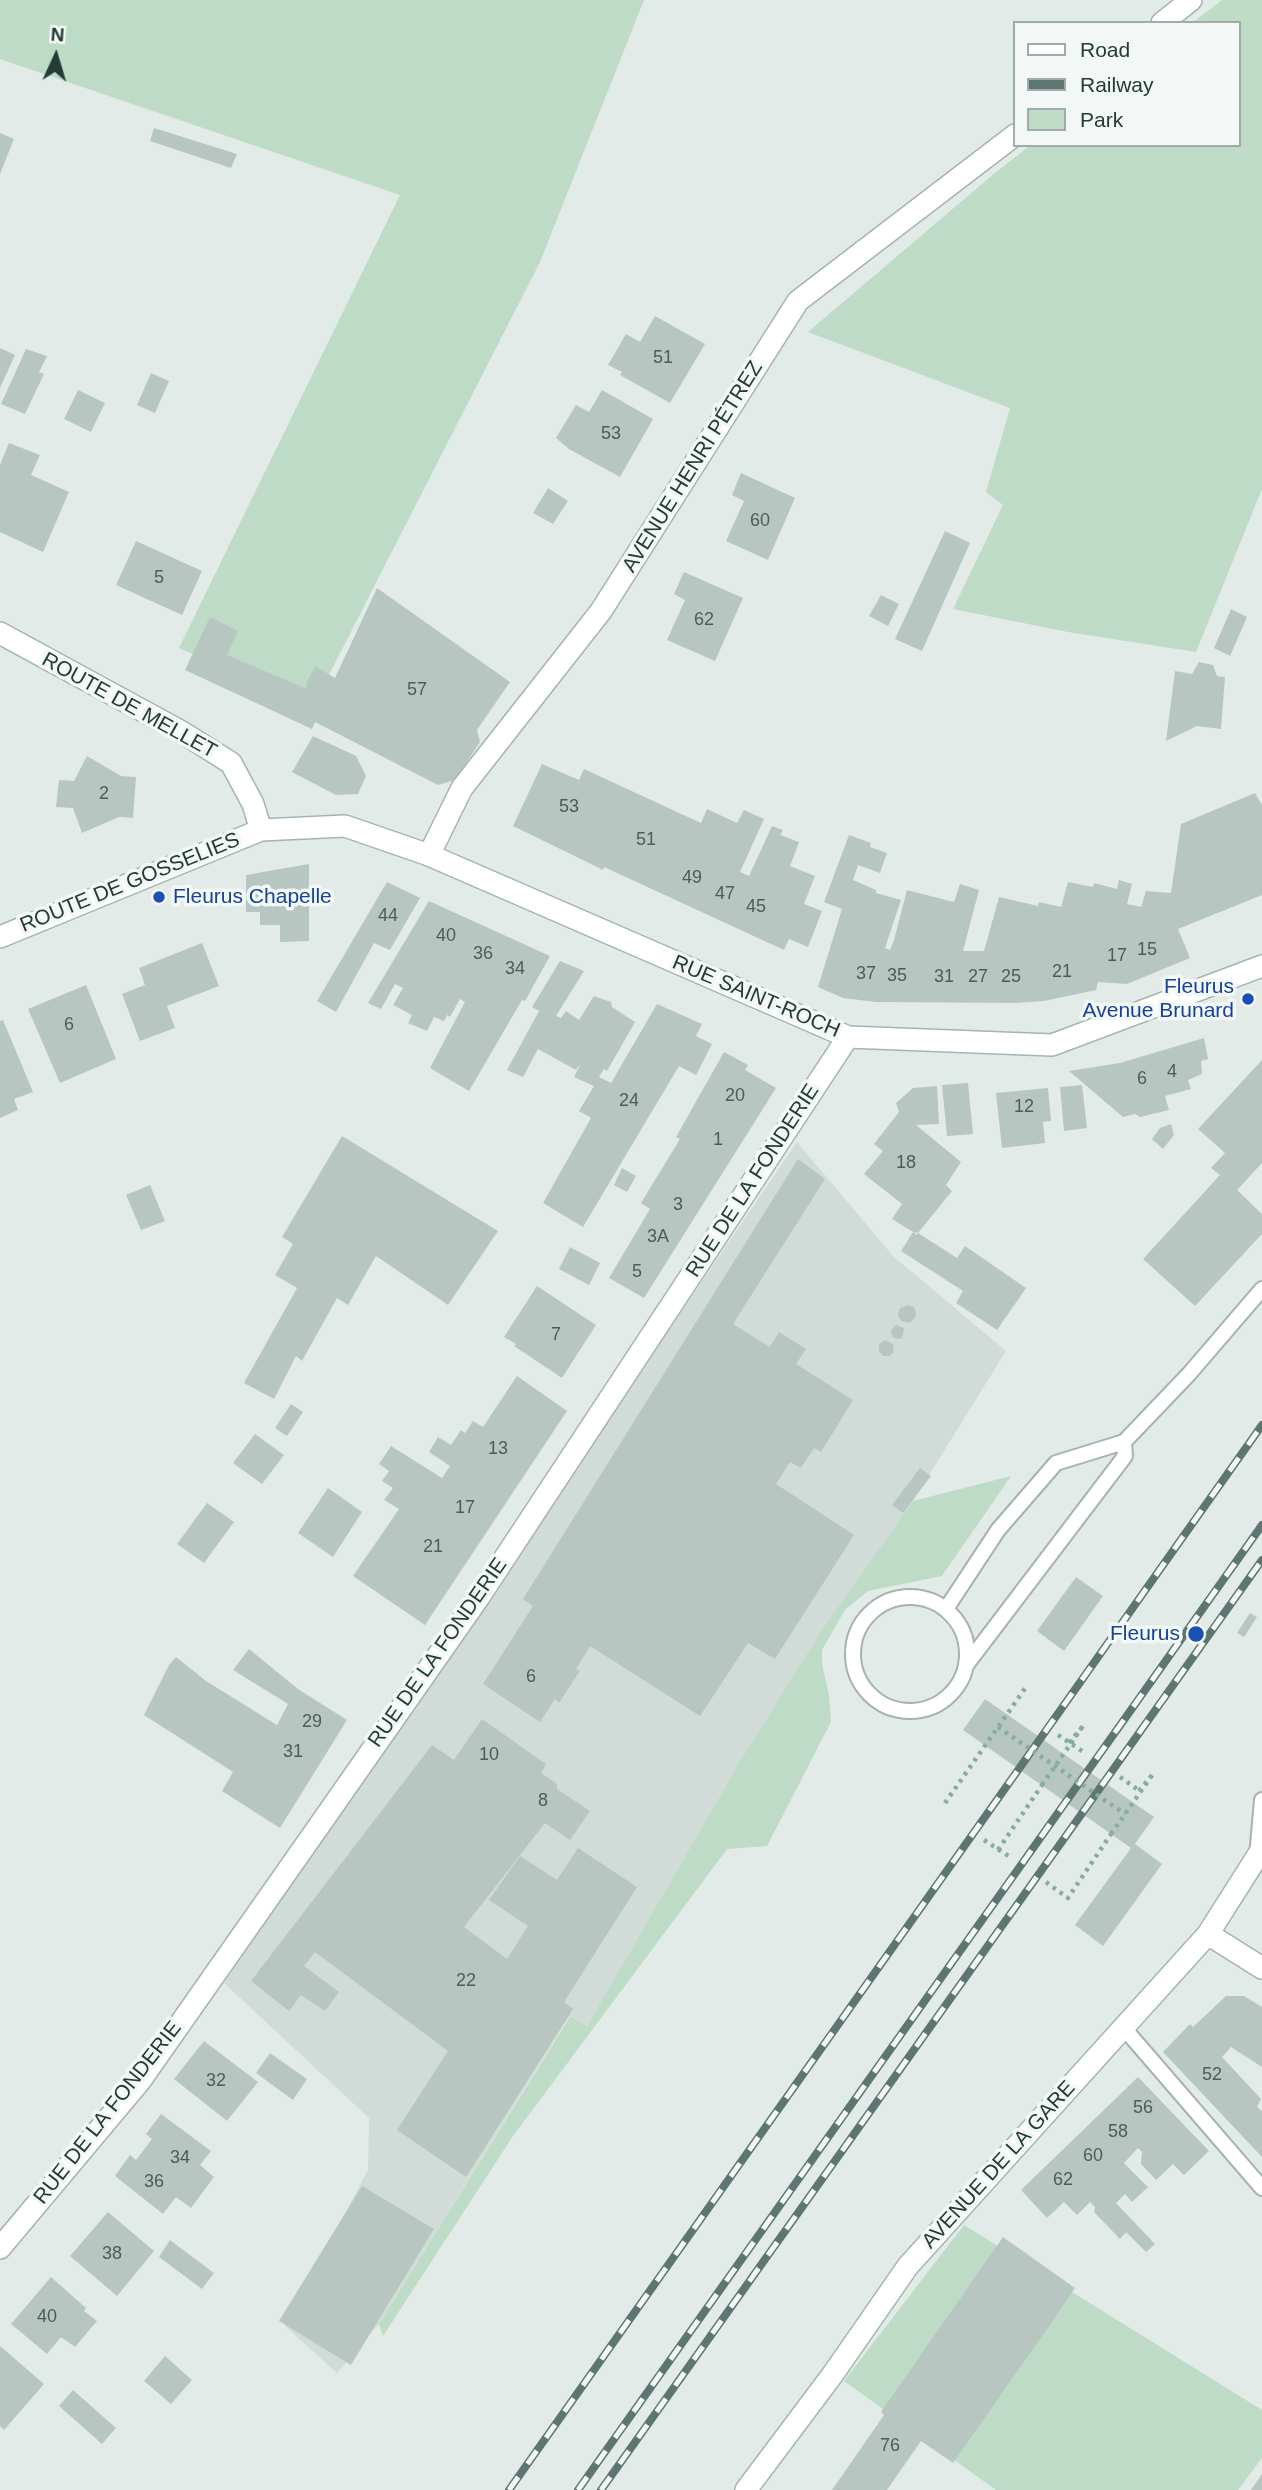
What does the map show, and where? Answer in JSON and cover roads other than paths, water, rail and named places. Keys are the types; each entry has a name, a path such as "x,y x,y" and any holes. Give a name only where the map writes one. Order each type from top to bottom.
{"street":[{"path":"1165,21 1191,0"},
{"name":"AVENUE HENRI PÉTREZ","path":"429,855 462,788 601,611 798,301 1014,136"},
{"name":"ROUTE DE MELLET","path":"0,633 231,763 253,804 261,830"},
{"name":"RUE SAINT-ROCH","path":"261,830 345,826 429,855 848,1037 1052,1045 1262,966"},
{"name":"ROUTE DE GOSSELIES","path":"0,937 261,830"},
{"name":"RUE DE LA FONDERIE","path":"0,2248 140,2081 479,1597 848,1037"},
{"name":"AVENUE DE LA GARE","path":"746,2490 833,2374 908,2266 1208,1934 1260,1853"},
{"path":"1208,1934 1262,1968"}],"lane":[{"path":"946,1609 998,1530 1056,1463 1124,1442 1189,1374 1262,1289"},
{"path":"966,1664 1125,1456 1124,1442"},
{"path":"911,1596 930,1600 946,1609 959,1623 967,1641 962,1679 951,1695 936,1705 917,1711 898,1710 880,1703 866,1691 856,1675 853,1656 855,1637 863,1621 876,1607 893,1599 911,1596"},
{"path":"1260,1853 1262,1800"},
{"path":"1123,2027 1262,2188"}],"railway":[{"path":"509,2490 1262,1425"},
{"path":"578,2490 1262,1525"},
{"path":"601,2490 1262,1560"}],"place":[{"name":"Fleurus Chapelle","path":"159,897"},
{"name":"Fleurus Avenue Brunard","path":"1248,999"},
{"name":"Fleurus","path":"1196,1634"}]}
